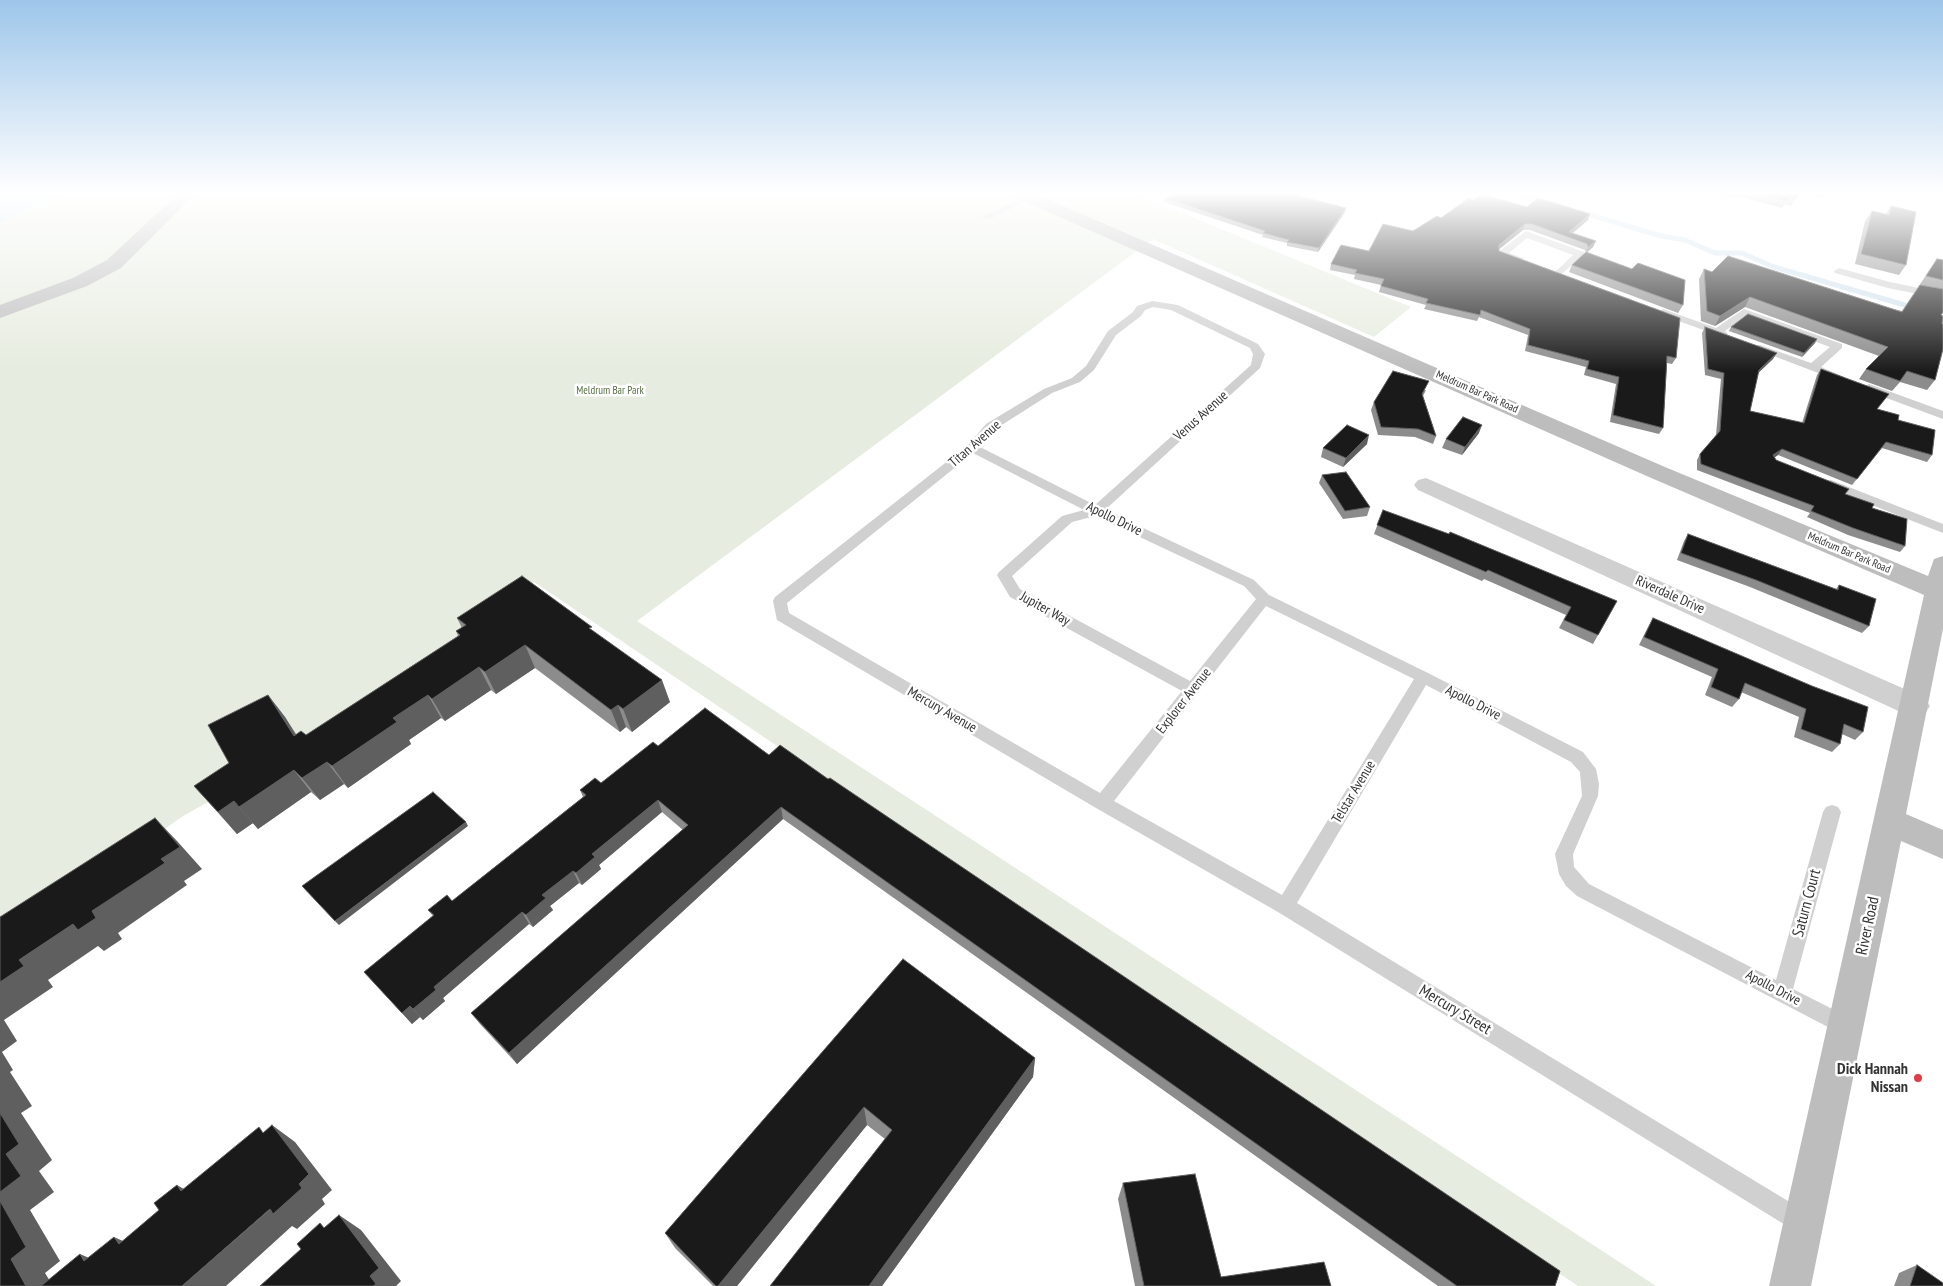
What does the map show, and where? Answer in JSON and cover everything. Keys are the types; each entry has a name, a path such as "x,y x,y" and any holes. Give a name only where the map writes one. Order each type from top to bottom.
{"street":[{"path":"0,312 80,282 114,264 126,252"},
{"name":"Meldrum Bar Park Road","path":"1156,252 1657,472 1940,577"},
{"name":"Riverdale Drive","path":"1426,485 1915,706"},
{"name":"River Road","path":"1790,1286 1805,1224 1915,706 1940,577"},
{"path":"1890,821 1943,845"}],"lane":[{"path":"1504,252 1502,254 1530,264"},
{"path":"1558,274 1580,254 1575,252"},
{"path":"1839,271 1888,285 1943,296"},
{"name":"Titan Avenue","path":"782,616 780,600 972,448 990,427 1048,391 1076,380 1090,368 1112,333 1137,314 1141,308 1152,304 1168,306 1213,325"},
{"path":"1652,308 1943,415"},
{"path":"1717,332 1744,312 1838,346 1813,368"},
{"name":"Venus Avenue","path":"1096,511 1256,366 1258,354 1254,346 1213,325"},
{"name":"Apollo Drive","path":"972,448 1096,511 1249,583 1264,599 1423,677 1577,757 1588,769 1590,796 1564,854 1566,868 1572,880 1583,890 1847,1027"},
{"path":"1823,480 1943,529"},
{"name":"Jupiter Way","path":"1096,511 1067,519 1004,575 1016,594 1193,690"},
{"name":"Explorer Avenue","path":"1102,803 1264,599"},
{"name":"Mercury Avenue","path":"782,616 1102,803"},
{"name":"Telstar Avenue","path":"1285,906 1423,677"},
{"name":"Mercury Street","path":"1102,803 1285,906 1805,1224"},
{"name":"Saturn Court","path":"1782,993 1832,812"}],"green space":[{"name":"Meldrum Bar Park","path":"0,252 1135,252 637,621 1656,1286 1578,1286 534,582 455,651 338,730 183,816 0,945"},
{"path":"1182,252 1277,252 1411,307 1374,337"}],"building":[{"path":"1337,252 1502,252 1680,318 1676,358 1667,356 1663,428 1613,415 1619,377 1587,369 1589,361 1528,345 1530,329 1481,310 1480,315 1426,303 1428,299 1381,286 1384,279 1355,273 1357,270 1331,264"},
{"path":"1586,252 1632,269 1638,263 1685,280 1683,305 1572,265"},
{"path":"1862,252 1908,252 1906,265 1861,254"},
{"path":"1728,256 1902,312 1920,285 1943,289 1943,312 1941,315 1943,316 1943,349 1935,380 1907,371 1900,381 1866,369 1888,347 1750,297 1720,316 1707,311 1704,269 1712,272"},
{"path":"1937,259 1943,260 1943,280 1926,276"},
{"path":"1748,314 1817,339 1804,353 1731,327"},
{"path":"1705,327 1777,353 1759,370 1750,411 1804,423 1821,369 1889,394 1877,409 1899,415 1898,420 1935,430 1932,455 1886,442 1857,479 1782,449 1773,455 1776,460 1849,489 1845,494 1874,504 1872,508 1907,519 1905,546 1811,511 1814,506 1701,464 1700,454 1720,431 1724,373 1708,369"},
{"path":"1393,371 1429,381 1422,394 1436,436 1418,429 1381,427 1374,402"},
{"path":"1463,417 1482,425 1465,447 1446,439"},
{"path":"1347,425 1369,435 1346,458 1323,448"},
{"path":"1346,472 1370,507 1345,511 1322,475"},
{"path":"1383,510 1449,534 1450,532 1617,601 1598,635 1564,620 1571,607 1488,570 1486,572 1377,525"},
{"path":"1688,534 1838,590 1839,585 1876,599 1869,626 1756,580 1681,553"},
{"path":"522,576 592,627 589,628 662,680 623,709 618,705 611,710 525,645 485,672 479,667 432,699 428,695 393,718 397,722 332,766 327,762 302,778 294,770 239,807 234,801 218,812 194,786 229,763 208,725 268,695 294,736 301,731 306,735 460,635 456,631 466,625 457,618"},
{"path":"1653,618 1812,686 1868,707 1863,732 1844,724 1840,744 1801,729 1806,709 1745,683 1739,699 1711,687 1718,669 1644,637"},
{"path":"705,708 769,755 780,745 1560,1271 1555,1286 1457,1286 781,807 509,1053 471,1013 688,825 658,800 592,854 595,857 576,873 573,871 542,895 546,898 526,915 522,912 434,987 436,990 413,1009 410,1006 402,1013 364,972 434,915 428,910 447,895 452,901 586,795 580,790 595,778 601,783 653,742 658,746"},
{"path":"433,792 466,822 335,921 302,886"},
{"path":"155,818 180,847 161,859 165,863 92,911 96,918 78,930 73,924 19,960 24,966 0,982 0,917"},
{"path":"903,959 1035,1058 869,1286 770,1286 892,1130 864,1107 718,1286 716,1286 665,1233"},
{"path":"0,1113 19,1144 6,1154 21,1176 0,1192"},
{"path":"272,1125 309,1174 299,1184 302,1188 273,1214 270,1209 182,1286 41,1286 80,1254 84,1261 114,1237 119,1244 159,1210 154,1203 177,1185 181,1191 259,1127 263,1133"},
{"path":"1195,1174 1221,1277 1324,1262 1331,1286 1144,1286 1123,1183"},
{"path":"0,1201 26,1247 11,1259 26,1286 0,1286"},
{"path":"339,1215 379,1268 370,1276 376,1284 373,1286 260,1286 301,1249 297,1244 320,1223 324,1228"},
{"path":"1917,1265 1943,1283 1943,1286 1910,1286"}],"waterway":[{"path":"1713,252 1742,253 1774,267 1915,308"}],"place":[{"name":"Dick Hannah Nissan","path":"1918,1078"}]}
